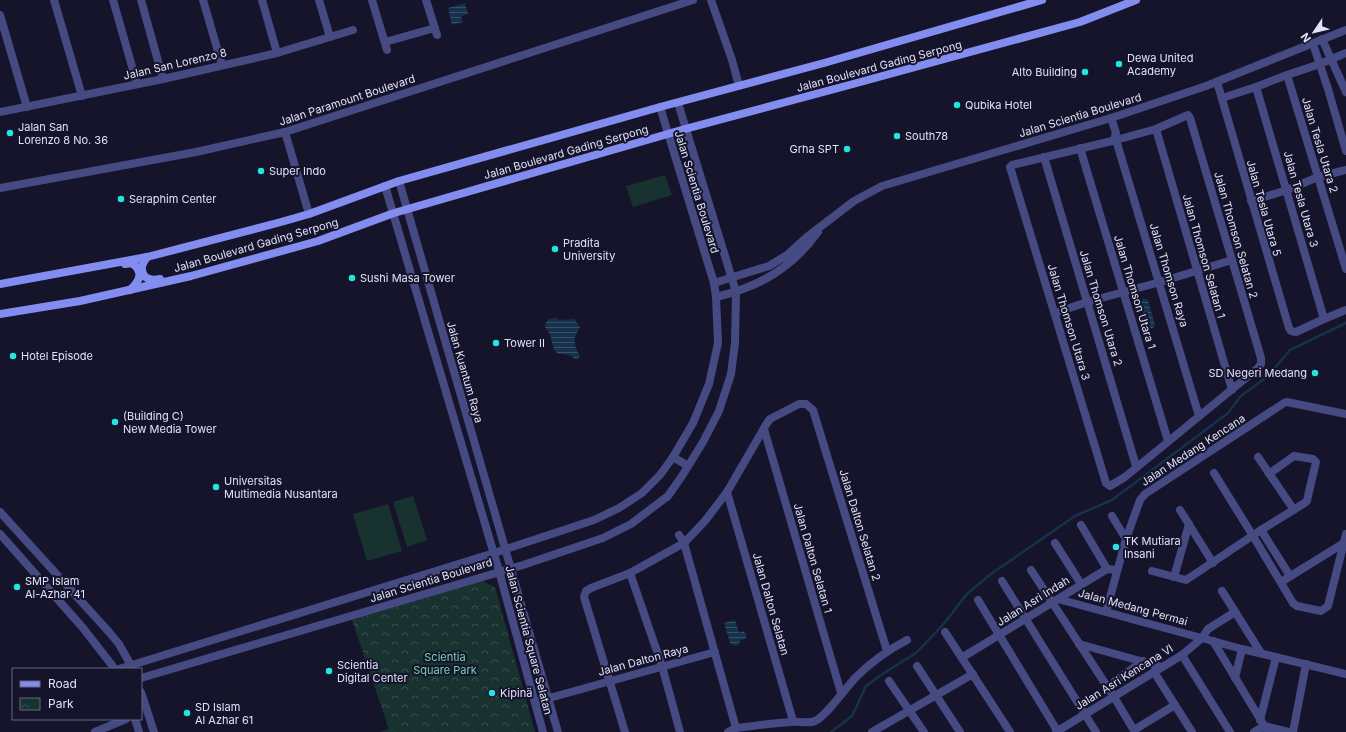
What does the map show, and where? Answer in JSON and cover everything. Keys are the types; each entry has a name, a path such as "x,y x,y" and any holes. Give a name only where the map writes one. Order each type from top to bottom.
{"main road":[{"name":"Jalan Boulevard Gading Serpong","path":"0,284 147,257 309,214 399,181 1042,0"},
{"name":"Jalan Boulevard Gading Serpong","path":"0,314 80,301 191,276 318,241 407,209 667,134 1080,22 1136,0"},
{"path":"147,257 143,263 142,270 148,279 154,280 184,273 191,276"},
{"path":"84,269 90,272 132,263 136,267 140,276 136,285 130,290"}],"street":[{"path":"54,0 82,96"},
{"path":"114,0 137,84"},
{"path":"141,0 164,79"},
{"path":"203,0 222,65"},
{"path":"262,0 277,52"},
{"path":"319,0 330,37"},
{"path":"372,0 386,46 436,32 429,1"},
{"name":"Jalan Paramount Boulevard","path":"0,188 196,152 285,132 693,0"},
{"path":"711,0 732,60 739,86"},
{"path":"0,15 27,106"},
{"name":"Jalan San Lorenzo 8","path":"0,112 164,79 277,52 353,30"},
{"name":"Jalan Scientia Boulevard","path":"714,283 769,266 787,255 807,237 862,196 882,186 1111,121 1218,82 1346,30"},
{"path":"1322,39 1346,92"},
{"path":"1312,44 1328,89 1346,151"},
{"path":"1221,97 1256,87 1287,74 1332,60 1346,53"},
{"name":"Jalan Tesla Utara 2","path":"1287,74 1346,269"},
{"name":"Jalan Tesla Utara 5","path":"1218,82 1221,97 1288,326 1291,331 1296,332 1324,319"},
{"path":"1328,89 1342,84"},
{"name":"Jalan Tesla Utara 3","path":"1256,87 1324,319"},
{"name":"Jalan Scientia Boulevard","path":"142,678 510,569 603,538 631,524 668,496 703,442 719,412 727,388 735,343 736,292 678,103"},
{"name":"Jalan Scientia Boulevard","path":"132,667 594,520 619,508 642,493 660,475 673,457 693,423 709,384 718,343 714,283 667,134 660,107"},
{"name":"Jalan Thomson Selatan 2","path":"1156,129 1186,115 1190,118 1261,358 1261,364 1258,368 1232,390"},
{"name":"Jalan Thomson Raya","path":"1111,121 1111,130 1116,138 1199,416"},
{"path":"1044,157 1156,129"},
{"name":"Jalan Thomson Selatan 1","path":"1156,129 1232,390"},
{"path":"285,132 309,214"},
{"name":"Jalan Thomson Utara 1","path":"1080,148 1168,441"},
{"name":"Jalan Thomson Utara 3","path":"1044,157 1012,165 1010,168 1106,483 1113,486 1136,466"},
{"name":"Jalan Thomson Utara 2","path":"1044,157 1136,466"},
{"path":"1251,201 1287,190 1318,177 1346,170"},
{"name":"Jalan Kuantum Raya","path":"399,181 510,569"},
{"path":"385,186 494,553"},
{"name":"Jalan Scientia Boulevard","path":"716,297 736,292 774,275 793,261 811,242 824,225"},
{"path":"1055,313 1087,302 1232,260"},
{"path":"1324,319 1346,310"},
{"path":"1136,466 1232,390"},
{"name":"Jalan Medang Kencana","path":"1106,612 1126,539 1140,500 1146,494 1284,403 1287,402 1346,414"},
{"name":"Jalan Dalton Selatan 2","path":"764,429 770,419 799,404 806,404 813,410 887,651"},
{"path":"625,732 584,597 586,592 591,588 630,573 684,543 705,521 727,492 764,429"},
{"name":"Jalan Dalton Selatan 1","path":"764,429 841,693"},
{"path":"1152,572 1186,580 1294,510 1307,501 1316,462 1313,459 1294,456 1269,474"},
{"path":"673,457 688,466"},
{"path":"1258,457 1294,510"},
{"path":"1214,473 1293,603 1297,606 1321,611 1326,609 1331,600 1345,540"},
{"name":"Jalan Dalton Selatan","path":"727,492 793,722"},
{"path":"1180,510 1213,563"},
{"path":"0,512 109,632 132,667"},
{"path":"1112,516 1126,539"},
{"path":"1174,577 1189,524"},
{"path":"1081,525 1107,569 1117,570"},
{"path":"1261,530 1290,576"},
{"path":"0,534 83,628 114,668"},
{"path":"679,535 684,543 736,728"},
{"path":"1281,582 1345,540"},
{"path":"1055,543 1081,584"},
{"name":"Jalan Scientia Square Selatan","path":"494,553 543,732"},
{"name":"Jalan Scientia Square Selatan","path":"510,569 558,732"},
{"name":"Jalan Asri Indah","path":"962,657 1107,569"},
{"path":"1031,570 1054,602 1134,731 1174,704"},
{"path":"630,573 662,666 680,732"},
{"path":"1002,581 1096,732"},
{"path":"1222,591 1261,653"},
{"path":"978,600 1057,732"},
{"name":"Jalan Medang Permai","path":"1054,602 1106,612 1242,649 1346,674"},
{"path":"1202,638 1208,629 1235,612"},
{"path":"946,632 1010,732"},
{"name":"Jalan Asri Kencana VI","path":"1057,732 1086,716 1182,655 1202,638"},
{"path":"728,732 736,728 793,722 810,722 817,720 823,716 841,693 862,671 887,651 907,640"},
{"path":"1213,641 1264,726"},
{"path":"1079,644 1162,667"},
{"path":"1235,678 1242,649"},
{"name":"Jalan Dalton Raya","path":"535,702 715,652"},
{"path":"1182,655 1230,732"},
{"path":"1264,726 1276,657"},
{"path":"1115,681 1143,661"},
{"path":"1293,732 1306,664"},
{"path":"917,666 960,732"},
{"path":"1154,672 1191,732"},
{"path":"872,732 973,674"},
{"path":"889,681 924,732"},
{"path":"142,695 154,732"},
{"path":"95,732 124,720"},
{"path":"135,720 139,732"},
{"path":"1254,732 1264,726 1289,732"}],"green space":[{"path":"665,175 672,195 633,207 626,186"},
{"path":"413,496 427,540 407,547 393,502"},
{"path":"388,504 402,551 367,561 353,514"},
{"name":"Scientia Square Park","path":"482,581 495,587 535,732 380,732 389,729 352,620"}],"water":[{"path":"465,3 468,14 461,16 463,22 452,25 448,8"},
{"path":"1143,298 1148,300 1155,325 1153,328 1149,328 1148,323 1146,323 1140,303"},
{"path":"555,318 559,320 574,319 580,327 575,338 576,348 580,356 578,359 574,359 567,355 558,354 554,350 550,334 545,327 547,321"},
{"path":"735,620 739,633 743,631 747,635 745,639 741,640 738,645 735,646 730,643 724,623"}],"waterway":[{"path":"831,732 852,716 866,686 916,653 942,626 967,594 991,574 1075,516 1112,500 1228,413 1241,396 1268,376 1290,350 1346,323"}],"place":[{"name":"Dewa United Academy","path":"1119,64"},
{"name":"Alto Building","path":"1085,72"},
{"name":"Qubika Hotel","path":"957,105"},
{"name":"Jalan San Lorenzo 8 No. 36","path":"10,133"},
{"name":"South78","path":"897,136"},
{"name":"Grha SPT","path":"847,149"},
{"name":"Super Indo","path":"261,171"},
{"name":"Seraphim Center","path":"121,199"},
{"name":"Pradita University","path":"555,249"},
{"name":"Sushi Masa Tower","path":"352,278"},
{"name":"Tower II","path":"496,343"},
{"name":"Hotel Episode","path":"13,356"},
{"name":"SD Negeri Medang","path":"1315,373"},
{"name":"(Building C) New Media Tower","path":"115,422"},
{"name":"Universitas Multimedia Nusantara","path":"216,487"},
{"name":"TK Mutiara Insani","path":"1116,547"},
{"name":"SMP Islam Al-Azhar 41","path":"17,587"},
{"name":"Scientia Digital Center","path":"329,671"},
{"name":"Kipinä","path":"492,693"},
{"name":"SD Islam Al Azhar 61","path":"187,713"}]}
